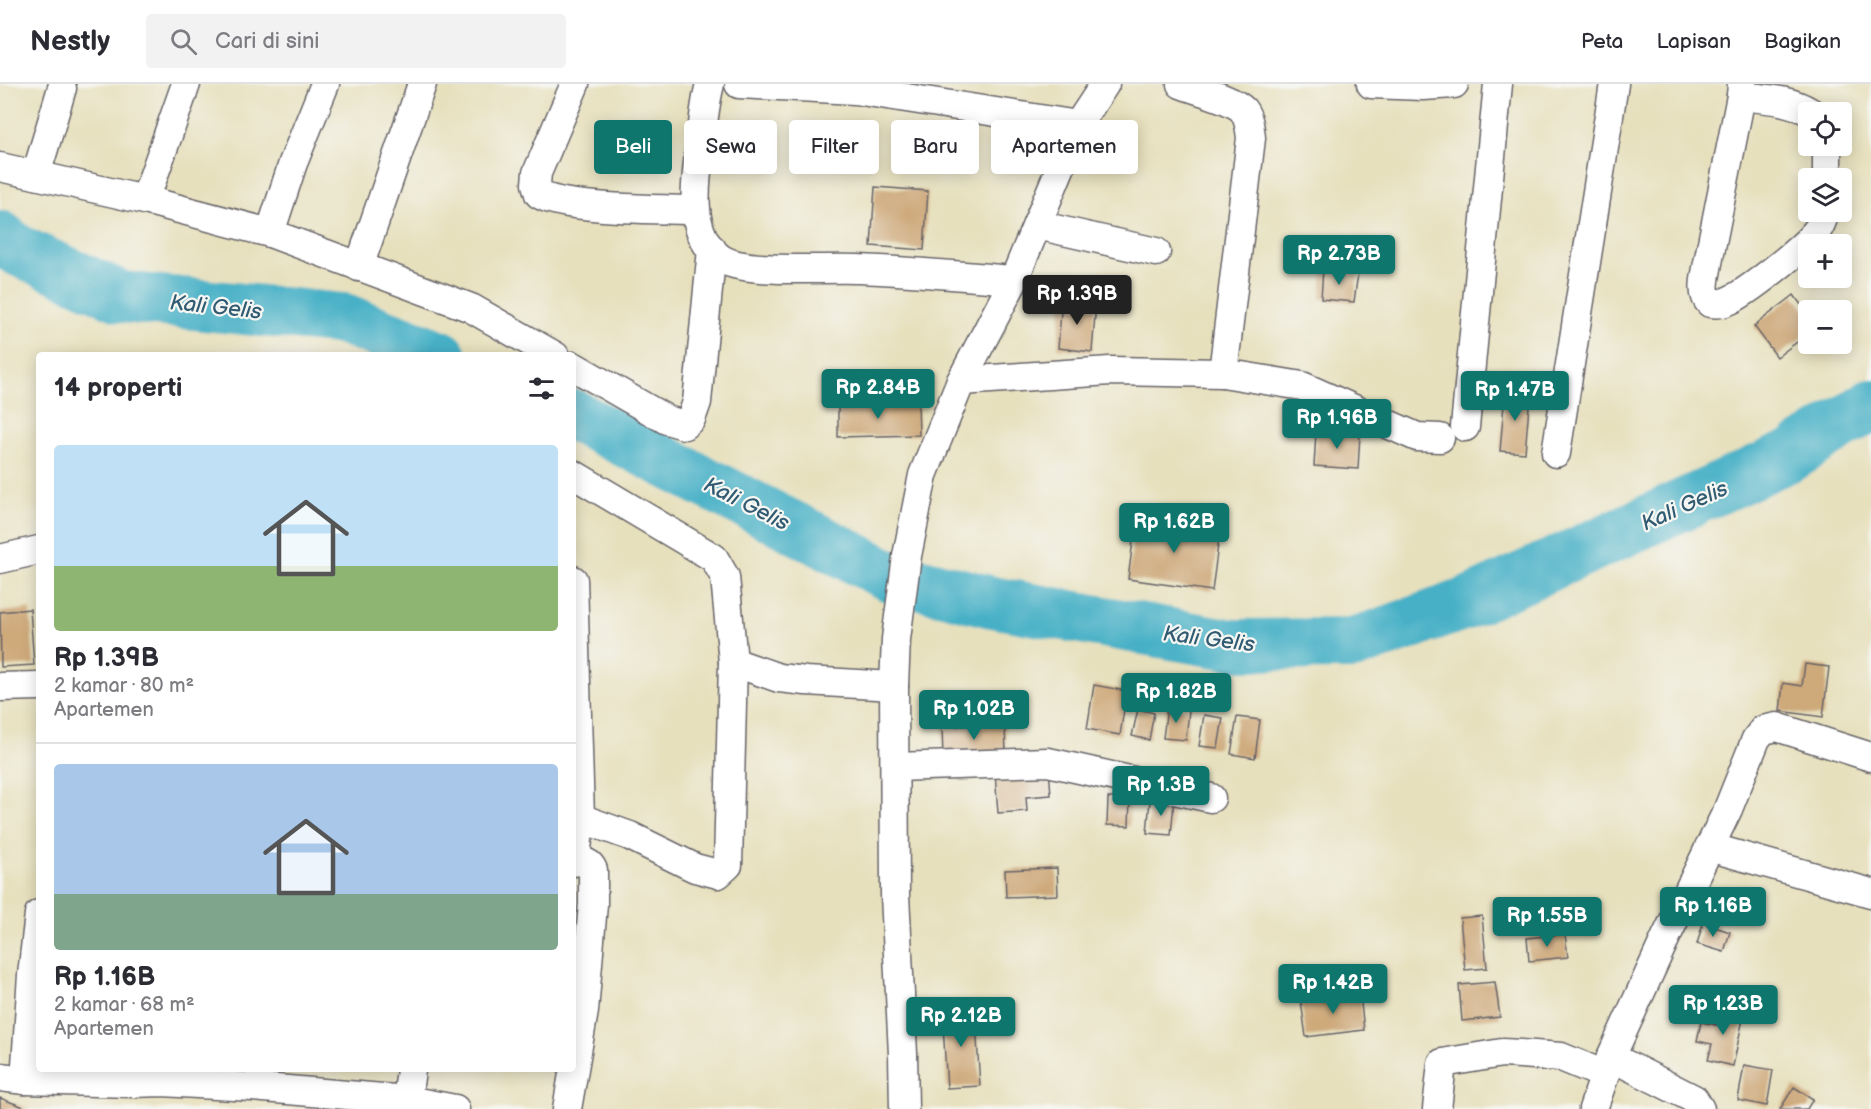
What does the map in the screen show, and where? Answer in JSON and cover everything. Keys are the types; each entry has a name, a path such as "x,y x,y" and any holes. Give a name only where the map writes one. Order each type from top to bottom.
{"street":[{"path":"145,200 186,84"},
{"path":"270,233 293,163 325,84"},
{"path":"358,267 422,84"},
{"path":"575,84 537,172 536,189 539,194 551,199 586,205 696,210"},
{"path":"710,84 706,98 697,173 696,210 701,230 721,259 735,264 761,267 859,268 1014,280"},
{"path":"739,84 855,90 1046,120"},
{"path":"1081,120 1105,84"},
{"path":"1181,84 1242,108 1250,129 1251,138 1223,373"},
{"path":"1371,84 1423,86 1454,84"},
{"path":"961,381 1110,371 1223,373 1302,386 1417,437 1452,432 1498,84"},
{"path":"1556,453 1614,84"},
{"path":"36,175 62,88"},
{"path":"1798,105 1741,90 1708,263 1706,299 1710,303 1718,304 1739,295 1802,246 1817,231 1822,222"},
{"path":"0,167 145,200 270,233 471,308 548,352"},
{"path":"903,1109 903,1054 895,896 894,686 896,639 907,556 923,475 961,381 1014,280 1058,174"},
{"path":"1037,225 1156,252"},
{"path":"576,368 667,420 684,425 691,418 697,402 712,249"},
{"path":"576,476 714,558 725,577 733,662 728,865 718,874 695,868 630,836 580,818"},
{"path":"0,559 36,551"},
{"path":"733,662 779,678 894,686"},
{"path":"576,682 580,818 576,853"},
{"path":"0,687 36,686"},
{"path":"1593,1109 1608,1066 1665,937 1728,808 1755,739 1763,730 1777,727 1871,757"},
{"path":"895,767 1042,761 1211,798"},
{"path":"1709,847 1871,892"},
{"path":"576,862 591,865 593,904 584,1011 576,1057"},
{"path":"36,940 13,1079 162,1082 252,1087 407,1100 455,1109"},
{"path":"1437,1109 1442,1063 1502,1053 1561,1058 1608,1066 1694,1099 1700,1109"},
{"path":"407,1100 411,1072"},
{"path":"567,1109 573,1072"}],"building":[{"path":"875,187 928,191 924,250 871,246"},
{"path":"1323,269 1358,273 1354,302 1321,299"},
{"path":"1794,295 1798,301 1798,341 1777,357 1754,326"},
{"path":"1062,300 1096,303 1092,352 1058,348"},
{"path":"1505,392 1530,394 1525,453 1500,451"},
{"path":"918,402 919,435 838,437 838,404"},
{"path":"1316,432 1360,434 1358,469 1314,466"},
{"path":"1136,518 1220,530 1212,591 1128,579"},
{"path":"30,609 34,665 1,667 0,612"},
{"path":"1805,664 1829,667 1823,717 1780,711 1783,683 1802,686"},
{"path":"1094,685 1127,691 1120,735 1087,729"},
{"path":"1167,707 1189,710 1186,740 1163,738"},
{"path":"1138,709 1154,713 1149,740 1132,736"},
{"path":"1204,715 1223,718 1218,748 1199,746"},
{"path":"1237,717 1260,720 1255,758 1231,754"},
{"path":"1005,724 1006,755 943,757 942,727"},
{"path":"1049,768 1051,795 1026,797 1027,811 998,813 995,773"},
{"path":"1108,798 1130,798 1129,826 1107,825"},
{"path":"1150,800 1174,801 1171,835 1147,833"},
{"path":"1057,868 1058,895 1006,897 1005,870"},
{"path":"1482,916 1487,968 1465,970 1460,918"},
{"path":"1703,923 1730,932 1724,952 1697,944"},
{"path":"1565,934 1568,957 1529,961 1527,938"},
{"path":"1495,982 1500,1017 1462,1021 1459,985"},
{"path":"1360,994 1364,1030 1306,1037 1301,1001"},
{"path":"975,1008 980,1086 947,1088 942,1010"},
{"path":"1719,1008 1744,1014 1733,1066 1708,1060 1712,1044 1697,1041 1701,1022 1716,1025"},
{"path":"1744,1065 1773,1070 1767,1106 1738,1100"},
{"path":"1794,1087 1813,1099 1807,1109 1780,1109"},
{"path":"0,1098 29,1109 0,1109"}],"waterway":[{"name":"Kali Gelis","path":"0,236 17,250 122,297 344,319 431,352"},
{"name":"Kali Gelis","path":"576,417 890,576 992,602 1233,645 1353,644 1465,604 1794,454 1871,405"}]}
